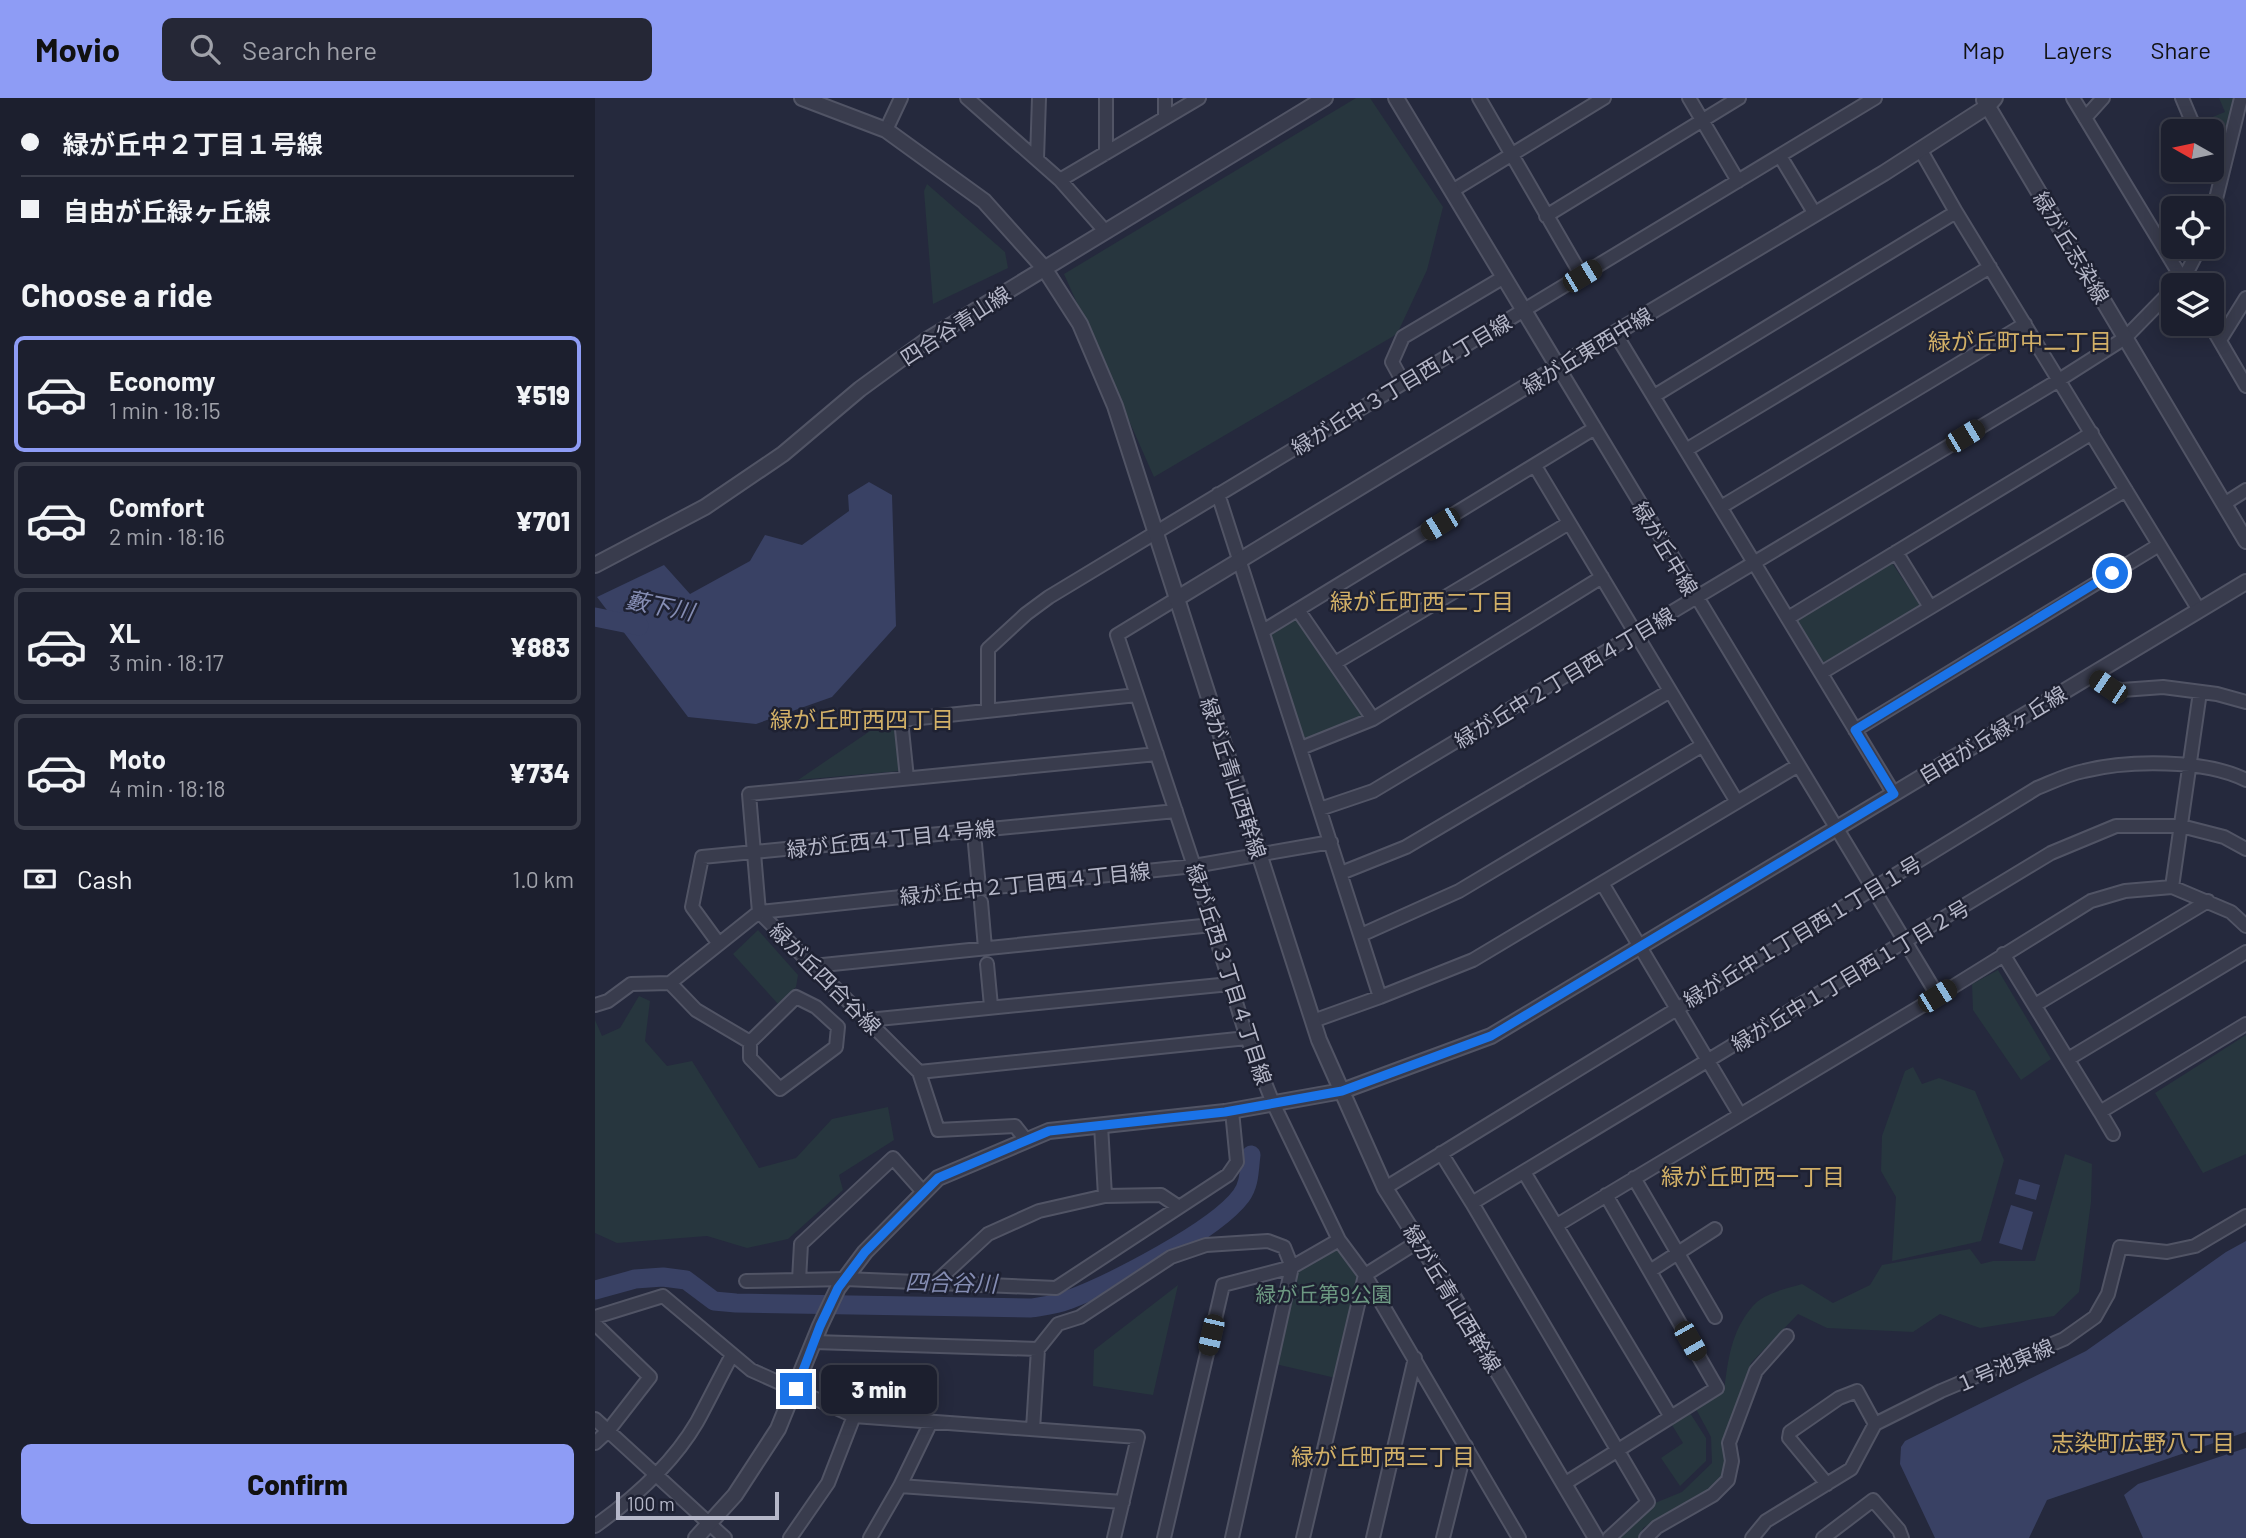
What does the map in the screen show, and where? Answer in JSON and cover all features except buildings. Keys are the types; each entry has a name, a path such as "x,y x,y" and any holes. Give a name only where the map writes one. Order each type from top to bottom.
{"street":[{"name":"緑が丘青山西幹線","path":"803,98 886,130 984,201 1044,268 1080,324 1115,406 1313,1021 1342,1091 1385,1188 1596,1538"},
{"path":"886,130 901,98"},
{"path":"1037,159 1039,98"},
{"path":"1106,98 1106,153"},
{"path":"1165,98 1165,118"},
{"path":"1060,180 1199,98"},
{"name":"四合谷青山線","path":"595,565 705,507 783,454 860,389 927,340 1324,98"},
{"name":"緑が丘中線","path":"1396,98 1937,996"},
{"path":"1479,98 1582,276"},
{"path":"1452,191 1604,98"},
{"path":"1689,98 1738,181"},
{"path":"1546,216 1739,98"},
{"name":"緑が丘中３丁目西４丁目線","path":"988,711 988,649 1025,614 1049,597 1875,98"},
{"path":"2073,98 2173,273"},
{"path":"2085,118 2103,98"},
{"path":"2182,98 2191,119"},
{"path":"2217,196 2241,98"},
{"path":"972,100 1060,180 1105,231"},
{"name":"緑が丘東西中線","path":"1176,599 1884,173 1989,101"},
{"name":"緑が丘志染線","path":"1989,101 2246,541"},
{"path":"1920,149 2199,610"},
{"path":"1780,156 1815,214"},
{"path":"1654,396 1956,212"},
{"path":"1686,450 1990,267"},
{"path":"1403,382 1392,362 1403,337 1504,277"},
{"path":"2220,340 2246,298"},
{"name":"緑が丘中２丁目西４丁目線","path":"1320,809 1373,791 1755,563 2125,338 2161,303"},
{"path":"1721,507 2025,324"},
{"path":"1615,333 1894,794"},
{"path":"2218,336 2246,386"},
{"path":"1263,631 1595,428"},
{"path":"1788,618 2092,433"},
{"path":"1535,466 1737,802"},
{"path":"1821,673 2126,490"},
{"path":"2224,504 2246,490"},
{"path":"1218,494 1381,997"},
{"path":"1335,663 1569,523"},
{"path":"1855,730 2159,545"},
{"path":"1896,552 1930,607"},
{"path":"1301,748 1373,719 1602,577"},
{"name":"自由が丘緑ヶ丘線","path":"696,1538 735,1495 778,1429 820,1326 842,1283 865,1252 938,1178 1049,1131 1232,1111 1342,1091 1491,1036 2246,582"},
{"name":"緑が丘西３丁目４丁目線","path":"1176,599 1117,635 1194,866 1247,1038 1273,1103 1339,1240 1365,1275 1519,1538"},
{"path":"1298,610 1373,719"},
{"path":"2089,675 2108,687 2163,687 2246,702"},
{"path":"1341,873 1406,847 1670,691"},
{"path":"2172,887 2200,692"},
{"path":"907,778 901,720 1137,695"},
{"path":"1361,935 1459,891 1703,745"},
{"path":"759,912 749,794 1157,754"},
{"name":"緑が丘中１丁目西１丁目１号","path":"1385,1188 2037,788 2082,771 2129,764 2190,765 2246,780"},
{"path":"1313,1021 1473,960 1797,766"},
{"name":"緑が丘西４丁目４号線","path":"719,944 692,907 702,857 1175,811"},
{"name":"緑が丘中１丁目西１丁目２号","path":"1472,1203 2051,853 2116,826 2181,825 2224,837 2246,849"},
{"name":"緑が丘中２丁目西４丁目線","path":"759,912 1194,866 1331,842"},
{"path":"975,844 979,888"},
{"path":"1602,883 1739,1114"},
{"path":"1557,1225 2091,901 2125,891 2172,887 2231,912 2246,926"},
{"path":"2035,1005 2208,901"},
{"path":"981,902 985,948"},
{"name":"緑が丘四合谷線","path":"670,983 759,912 919,1072 938,1130 1015,1126 1026,1140"},
{"path":"813,966 1212,925"},
{"path":"2069,1059 2246,952"},
{"path":"2003,954 2113,1134"},
{"path":"986,964 991,1006"},
{"path":"595,1005 608,1001 631,984 670,983 696,1010 750,1042"},
{"path":"868,1020 1230,984"},
{"path":"796,998 816,1007 838,1027 836,1047 780,1089 750,1058 750,1042 796,998"},
{"path":"2100,1112 2246,1024"},
{"path":"919,1072 1247,1038"},
{"path":"745,1281 935,1283 1056,1288 1228,1175 1237,1162 1232,1111"},
{"path":"1101,1125 1105,1196"},
{"path":"1441,1153 1648,1502 1609,1538"},
{"path":"799,1280 801,1244 893,1158 924,1193"},
{"path":"1524,1172 1671,1417"},
{"path":"1634,1178 1715,1317"},
{"path":"935,1283 988,1234 1039,1211 1105,1196 1161,1195 1179,1208"},
{"path":"1564,1484 1717,1388 1606,1195"},
{"name":"１号池東線","path":"1875,1424 1941,1391 2075,1332 2095,1317 2108,1294 2120,1247 2167,1252 2195,1246 2246,1216"},
{"path":"1650,1271 1715,1229"},
{"path":"1164,1538 1223,1284 1292,1267 1339,1240"},
{"path":"1033,1429 1038,1349 1058,1324 1080,1317 1171,1257 1206,1245 1268,1241 1284,1247 1292,1267 1232,1538"},
{"path":"1303,1538 1365,1275 1419,1241"},
{"path":"595,1317 663,1296 751,1370 854,1416 1138,1437 1114,1538"},
{"path":"595,1324 650,1377 608,1431 595,1443"},
{"path":"1646,1538 1657,1527 1713,1495 1728,1480 1732,1461 1729,1443 1756,1371 1787,1336"},
{"path":"814,1342 1038,1349"},
{"path":"595,1526 657,1473 696,1423 732,1355"},
{"path":"1373,1538 1415,1358"},
{"path":"1752,1538 1766,1521 1827,1484 1850,1469 1875,1424 1857,1391 1839,1398 1790,1432 1789,1438 1827,1484"},
{"path":"790,1538 828,1483 854,1416"},
{"path":"595,1419 725,1538"},
{"path":"870,1538 900,1486 930,1422"},
{"path":"1443,1538 1466,1446"},
{"path":"900,1486 1123,1502"},
{"path":"1823,1538 1873,1500 1899,1530 1902,1538"}],"green space":[{"path":"1356,98 1370,98 1443,207 1427,270 1397,334 1154,477 1064,274"},
{"path":"2219,98 2235,98 2224,141 2224,119 2208,119 2225,112"},
{"path":"927,184 1005,252 1008,268 933,304 924,191"},
{"path":"1888,557 1924,611 1821,673 1788,618"},
{"path":"1295,616 1364,711 1364,717 1307,741 1303,740 1268,636"},
{"path":"895,714 900,771 798,780"},
{"path":"758,930 798,975 796,987 778,1004 733,954"},
{"path":"1998,970 2051,1059 2021,1080 1973,1010 1972,984"},
{"path":"639,996 650,1001 645,1041 667,1066 692,1061 759,1168 796,1158 832,1119 888,1107 894,1140 839,1175 843,1190 788,1239 747,1248 707,1236 617,1243 595,1233 595,1020 602,1036 620,1028"},
{"path":"2246,1035 2246,1154 2203,1173 2155,1093"},
{"path":"1913,1067 1922,1084 1939,1078 1975,1091 2004,1160 1981,1241 1892,1261 1896,1197 1881,1171 1882,1136 1905,1071"},
{"path":"2065,1154 2092,1164 2091,1202 2079,1292 2054,1316 1980,1328 1940,1314 1913,1332 1827,1328 1798,1314 1751,1363 1722,1441 1725,1465 1720,1479 1702,1495 1643,1528 1640,1538 1618,1538 1655,1503 1682,1492 1712,1463 1711,1437 1696,1409 1724,1391 1735,1336 1757,1302 1775,1292 1802,1284 1833,1303 1870,1285 1882,1265 1970,1249 1981,1264 1993,1261 2035,1261"},
{"name":"緑が丘第9公園","path":"1339,1240 1365,1275 1340,1379 1271,1363 1292,1267"},
{"path":"1178,1285 1153,1395 1093,1386 1094,1350"},
{"path":"1690,1413 1706,1438 1706,1461 1680,1486 1661,1458 1683,1443 1672,1425"}],"water":[{"path":"869,482 892,495 896,626 832,697 756,724 688,717 597,597 664,565 690,594 750,561 765,535 802,545 849,511 848,495"},
{"path":"2019,1179 2040,1185 2036,1200 2015,1194"},
{"path":"2011,1205 2033,1212 2022,1250 1999,1243"},
{"path":"2246,1241 2246,1432 2047,1500 2029,1538 1935,1538 1900,1464 1901,1447 1905,1441 2086,1351 2226,1252"},
{"path":"2246,1448 2246,1538 2143,1538 2124,1495 2138,1484"}],"waterway":[{"name":"藪下川","path":"595,617 639,626"},
{"name":"四合谷川","path":"595,1290 635,1279 663,1277 686,1280 714,1301 736,1303 1031,1308 1054,1304 1135,1269 1209,1225 1241,1196 1249,1176 1251,1155"}],"district":[{"name":"緑が丘町中二丁目","path":"2020,341"},
{"name":"緑が丘町西二丁目","path":"1422,601"},
{"name":"緑が丘町西四丁目","path":"862,719"},
{"name":"緑が丘町西一丁目","path":"1753,1176"},
{"name":"志染町広野八丁目","path":"2143,1442"},
{"name":"緑が丘町西三丁目","path":"1383,1456"}],"route":[{"path":"796,1389 838,1288 865,1252 938,1178 1049,1131 1225,1112 1342,1091 1491,1036 1894,794 1855,730 2112,573"}]}
